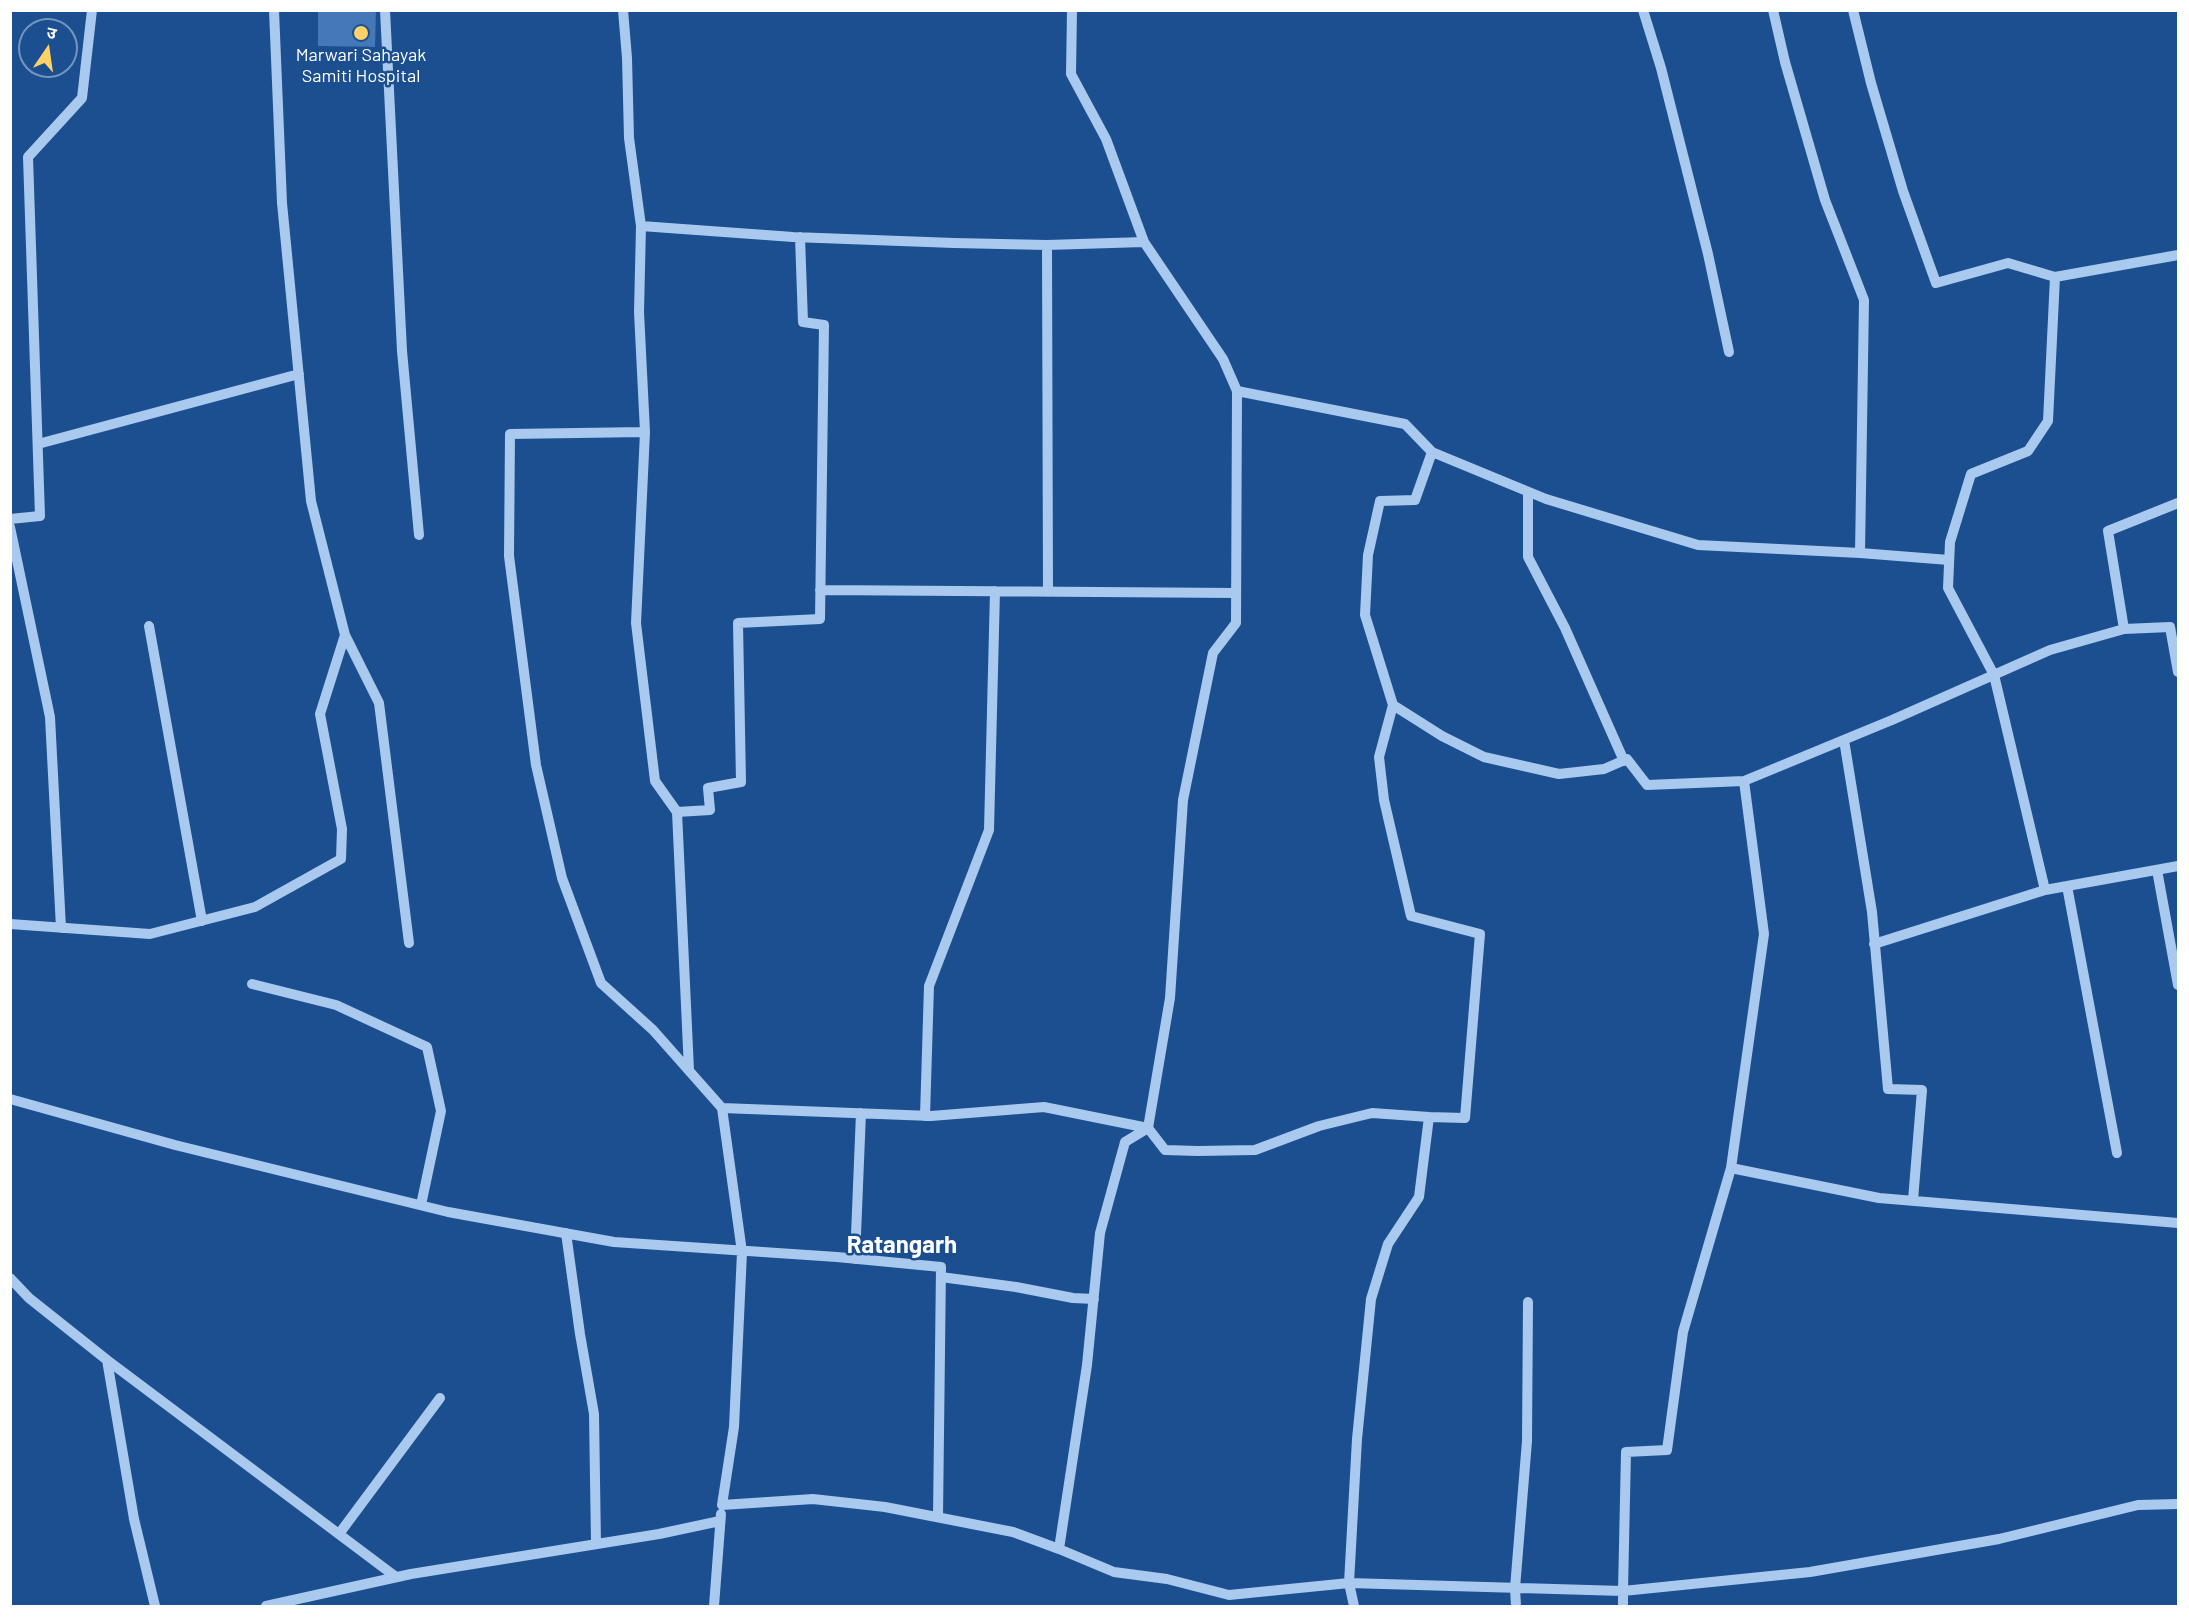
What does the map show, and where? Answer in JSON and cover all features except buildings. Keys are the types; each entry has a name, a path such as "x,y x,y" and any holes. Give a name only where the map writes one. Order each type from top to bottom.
{"street":[{"path":"10,519 40,516 28,157 82,98 92,10"},
{"path":"274,10 282,203 311,501 345,634 379,703 409,943"},
{"path":"385,10 402,351 419,535"},
{"path":"623,10 629,138 641,226 639,312 645,432 636,623 655,781 677,812 688,1070"},
{"path":"1059,1549 1088,1365 1100,1233 1125,1142 1148,1128 1170,998 1183,801 1213,653 1236,623 1237,391 1223,359 1144,242 1106,139 1071,74 1072,10"},
{"path":"1643,10 1708,254 1729,352"},
{"path":"1773,10 1785,62 1825,200 1864,300 1860,553"},
{"path":"1853,10 1871,83 1903,191 1936,283 2008,263 2055,277 2178,255"},
{"path":"641,226 800,237 1047,245 1144,242"},
{"path":"677,812 710,810 708,788 741,782 738,623 820,619 824,325 803,322 800,237"},
{"path":"1047,245 1048,592"},
{"path":"2045,890 1994,675 1948,588 1950,542 1971,474 2028,451 2048,421 2055,277"},
{"path":"38,444 299,374"},
{"path":"1237,391 1405,424 1432,452 1546,500 1698,545 1949,560"},
{"path":"645,432 510,434 509,556 536,765 562,878 601,983 653,1030 722,1108 742,1252 734,1427 720,1521 714,1606"},
{"path":"722,1108 925,1116 1044,1107 1148,1128 1165,1150 1198,1151 1255,1150 1319,1126 1372,1113 1465,1118 1480,934 1410,916 1384,800 1379,757 1393,705 1365,615 1368,555 1380,501 1415,500 1432,452"},
{"path":"1528,492 1528,558 1565,628 1624,761"},
{"path":"2124,629 2108,531 2178,503"},
{"path":"10,527 50,717 61,928"},
{"path":"820,590 1236,593"},
{"path":"925,1116 929,986 990,830 994,591"},
{"path":"149,626 202,921"},
{"path":"1393,705 1442,736 1484,757 1559,774 1604,769 1628,759 1647,785 1744,781 2050,650 2124,629 2170,627 2178,672"},
{"path":"10,924 150,934 255,908 341,859 342,829 320,714 345,634"},
{"path":"1844,740 1872,912 1888,1089 1922,1090 1913,1200"},
{"path":"1623,1606 1626,1452 1667,1450 1683,1332 1731,1168 1764,934 1744,781"},
{"path":"1874,944 2045,890 2178,866"},
{"path":"2157,870 2178,985"},
{"path":"2067,886 2117,1153"},
{"path":"252,984 336,1005 428,1047 441,1111 421,1205"},
{"path":"10,1099 175,1145 448,1212 614,1242 941,1267 938,1517"},
{"path":"855,1259 861,1113"},
{"path":"1354,1606 1349,1582 1357,1438 1371,1299 1388,1244 1419,1197 1429,1117"},
{"path":"1731,1168 1878,1198 2178,1223"},
{"path":"566,1233 594,1414 596,1544"},
{"path":"941,1277 1016,1287 1072,1298 1094,1299"},
{"path":"10,1278 29,1298 107,1360 396,1577"},
{"path":"1515,1606 1527,1441 1528,1302"},
{"path":"107,1360 134,1519 155,1606"},
{"path":"339,1534 440,1398"},
{"path":"722,1505 813,1499 885,1507 1013,1532 1114,1572 1167,1579 1229,1595 1349,1582 1623,1591 1810,1572 1999,1539 2138,1505 2178,1504"},
{"path":"266,1606 396,1577 720,1521"}],"place":[{"name":"Marwari Sahayak Samiti Hospital","path":"361,33"}],"district":[{"name":"Ratangarh","path":"902,1245"}]}
